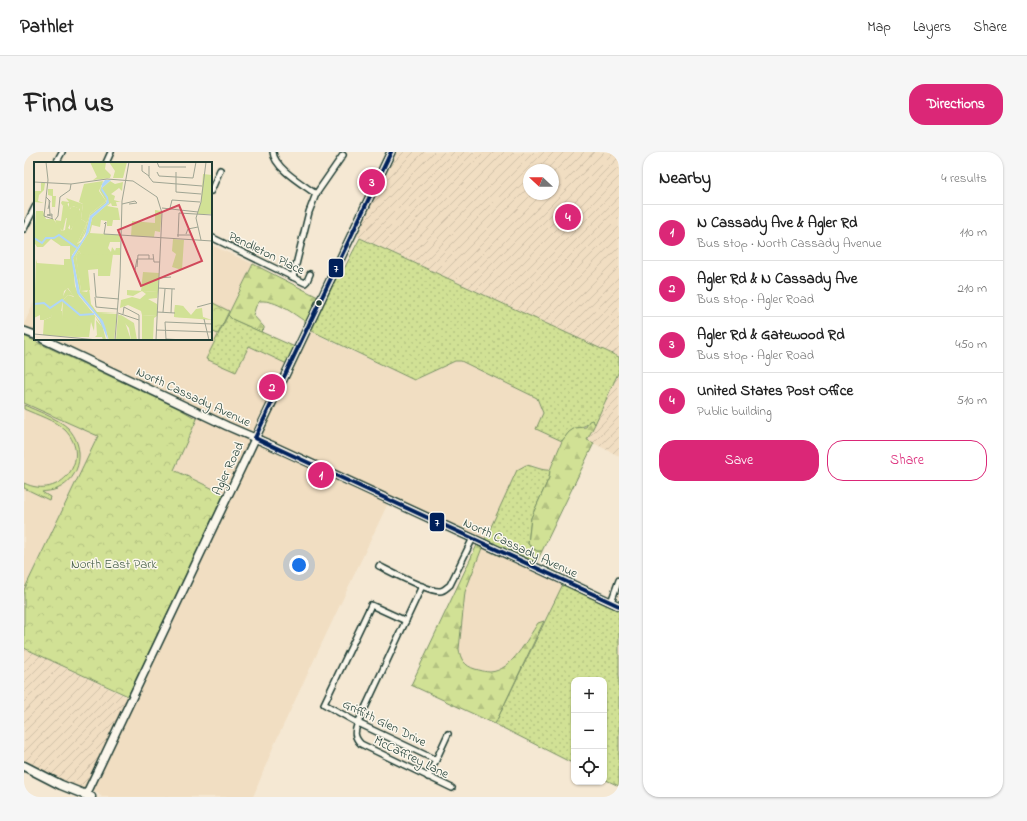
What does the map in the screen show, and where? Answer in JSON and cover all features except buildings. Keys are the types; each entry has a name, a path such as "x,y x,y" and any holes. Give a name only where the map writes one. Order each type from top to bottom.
{"main road":[{"name":"Agler Road","path":"83,795 391,152"},
{"path":"24,331 34,335"},
{"name":"North Cassady Avenue","path":"45,340 619,606"},
{"path":"24,766 83,795"}],"street":[{"path":"57,162 62,152"},
{"path":"106,162 111,152"},
{"path":"273,152 276,162 281,168 316,194"},
{"path":"293,277 309,212 316,194 343,155"},
{"path":"212,189 220,170"},
{"path":"24,229 34,209"},
{"name":"Pendleton Place","path":"212,237 305,283 310,274"},
{"path":"379,566 422,586 439,591 444,590 450,585 472,538"},
{"path":"611,602 619,580"},
{"path":"358,723 422,586"},
{"name":"Griffith Glen Drive","path":"406,621 371,605 324,704 358,723 436,760"},
{"name":"McCaffrey Lane","path":"358,723 355,733 356,739 361,744 452,788"},
{"path":"428,777 448,734"}],"shaded area":[{"path":"394,152 619,152 619,357 355,235"},
{"path":"212,245 253,264 207,359 249,346 287,364 304,327 324,338 414,380 455,361 461,361 537,398 543,413 536,429 562,441 550,470 546,471 532,465 533,570 563,584 544,621 538,623 513,660 502,669 490,672 473,669 464,663 459,656 459,649 465,592 477,545 388,503 274,745 253,797 102,797 94,790 94,786 230,496 174,470 197,419 180,409 186,401 54,340 212,340"},
{"path":"34,302 34,331 24,326"},
{"path":"619,371 619,456 587,440"},
{"path":"24,403 98,436 24,590"},
{"path":"24,648 134,700 84,794 24,767"}],"green space":[{"path":"360,238 619,357 619,371 595,424 592,420 571,431 562,441 536,429 543,413 537,398 461,361 455,361 414,380 310,330 336,278 345,267"},
{"path":"253,264 318,297 306,322 284,308 266,301 260,301 256,306 253,315 264,327 261,332 232,319 228,315"},
{"path":"212,302 229,311 218,334 212,331"},
{"path":"228,315 232,319 295,347 287,364 249,346 236,372 206,359"},
{"name":"North East Park","path":"24,336 180,409 197,419 174,470 224,494 128,696 24,648 24,590 98,436 24,403"},
{"path":"24,405 59,421 68,428 74,436 77,444 79,462 72,478 55,490 42,492 50,497 49,500 24,488 24,483 37,487 50,486 60,482 68,474 74,464 75,453 73,441 61,426 24,409"},
{"path":"592,420 595,424 587,440 594,443 542,551 537,551 528,544 531,518 549,478 550,470 562,441 569,432 575,428 586,427 589,421"},
{"path":"526,465 544,470 550,470 549,478 531,518 528,544 537,551 542,551 535,565 484,542 517,470"},
{"path":"477,545 482,548 465,592 459,649 464,662 471,668 478,670 490,672 498,670 512,660 538,623 544,621 495,724 411,685"},
{"path":"563,584 619,610 619,786 607,780 607,677 571,677 571,762 495,724"}],"transit line":[{"name":"7","path":"255,438 391,152"},
{"name":"7","path":"255,438 619,606"}],"place":[{"name":"Agler Rd & Gatewood Rd","path":"372,182"},
{"name":"United States Post Office","path":"568,217"},
{"name":"Agler Rd & N Cassady Ave","path":"272,387"},
{"name":"N Cassady Ave & Agler Rd","path":"321,475"}]}
